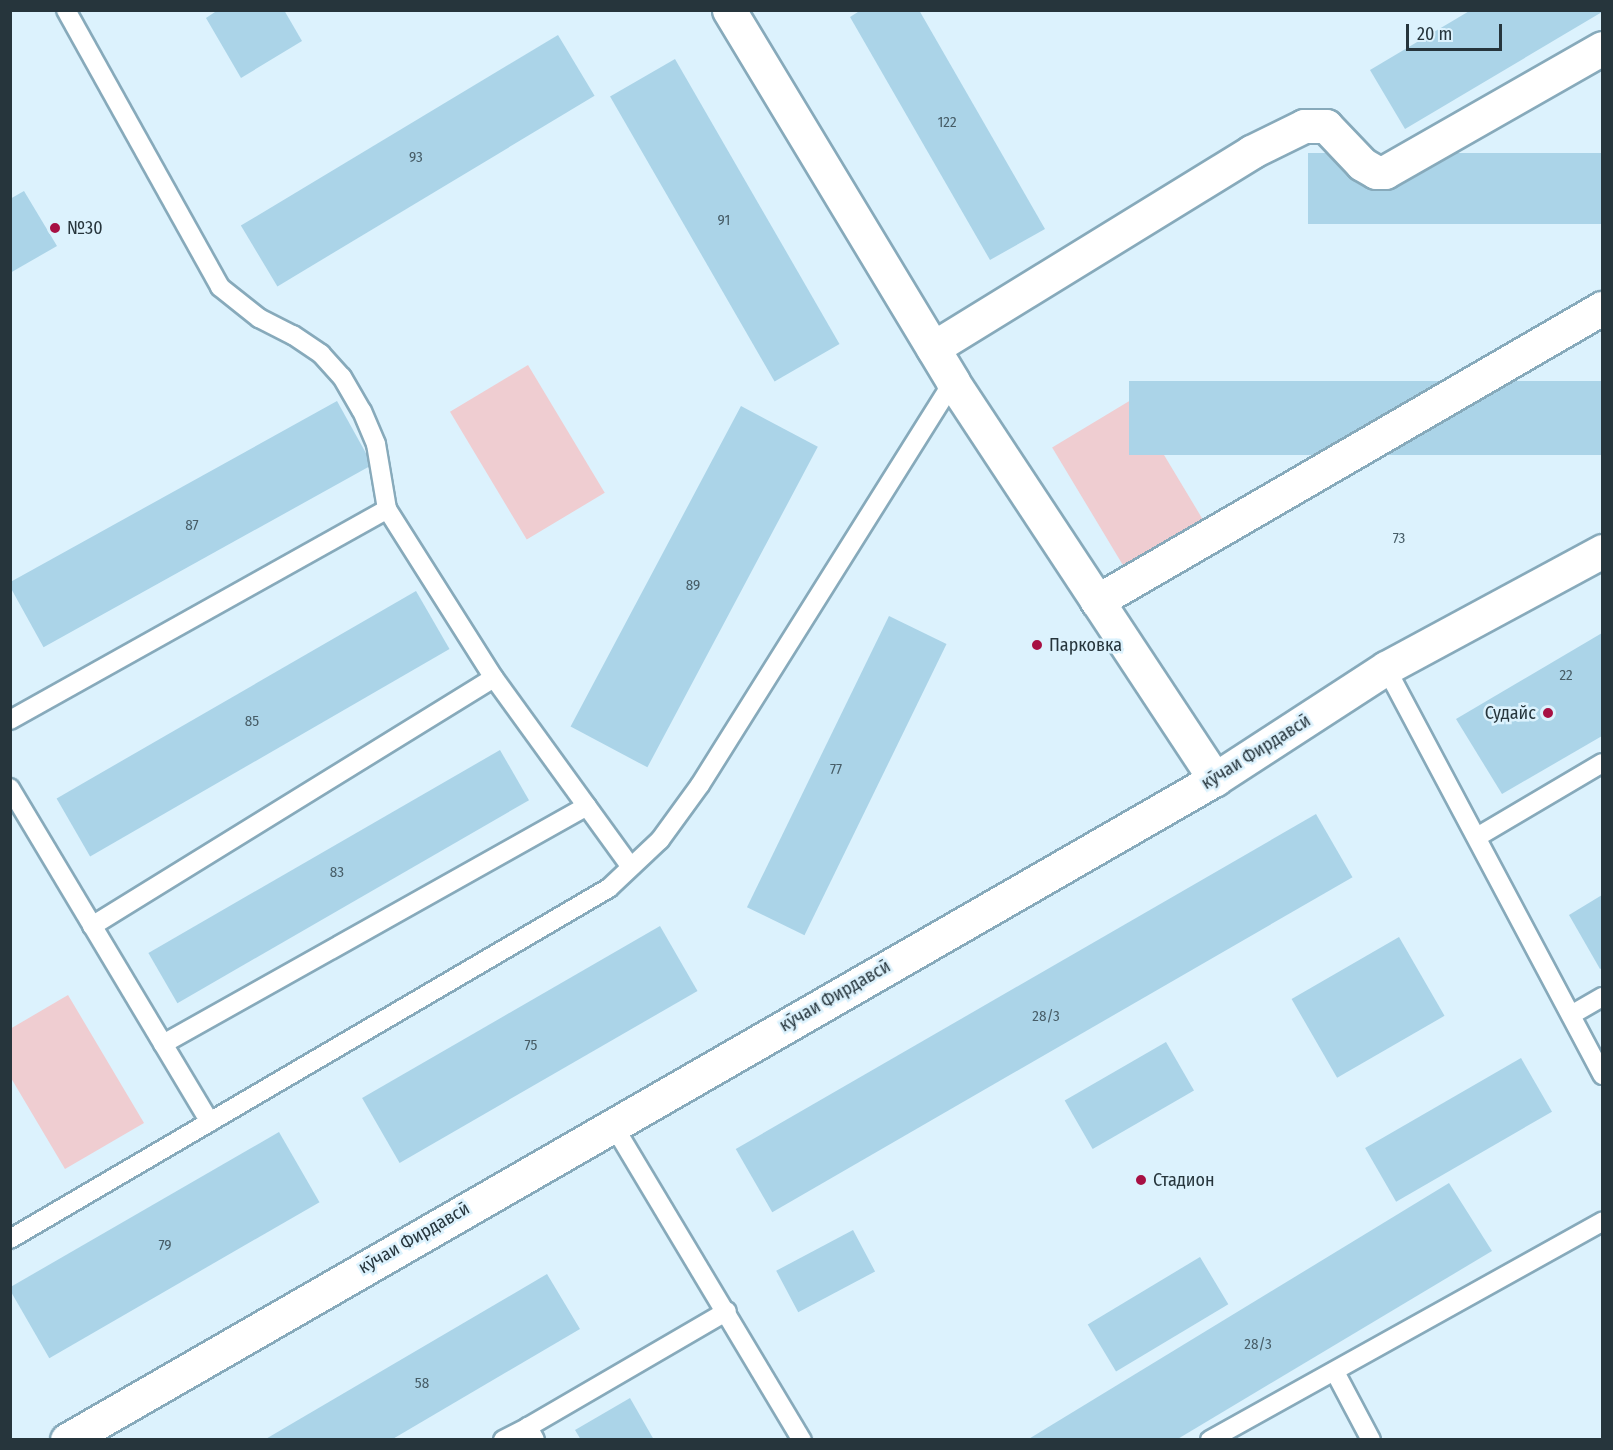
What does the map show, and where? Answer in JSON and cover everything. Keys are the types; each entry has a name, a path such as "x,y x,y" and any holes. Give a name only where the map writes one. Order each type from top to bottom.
{"street":[{"path":"729,10 953,382 1215,779"},
{"path":"933,348 1251,152 1294,131 1313,125 1326,126 1362,164 1376,172 1385,172 1602,48"},
{"path":"1097,601 1602,308"},
{"name":"кӯчаи Фирдавсӣ","path":"67,1440 612,1123 1215,779 1386,668 1602,551"}],"lane":[{"path":"66,10 220,287 259,318 293,335 321,354 342,377 362,411 376,444 387,509 494,678 631,867"},
{"path":"10,1239 609,888 660,840 700,785 953,382"},
{"path":"10,720 387,509"},
{"path":"1386,668 1602,1074"},
{"path":"92,926 494,678"},
{"path":"1477,837 1602,763"},
{"path":"10,788 210,1122"},
{"path":"163,1044 587,806"},
{"path":"1572,1015 1602,997"},
{"path":"612,1123 727,1311 802,1440"},
{"path":"1210,1440 1602,1222"},
{"path":"503,1440 531,1433 727,1311"},
{"path":"1335,1372 1371,1440"}],"shaded area":[{"path":"528,365 605,493 527,540 450,412"},
{"path":"1131,400 1208,528 1129,575 1052,447"},
{"path":"68,995 144,1123 65,1169 11,1078 10,1029"}],"building":[{"path":"218,10 284,10 302,41 241,78 206,18"},
{"path":"861,10 919,10 1045,229 990,260 850,17"},
{"path":"1471,10 1602,12 1405,129 1370,70"},
{"path":"558,35 595,96 277,286 241,226"},
{"path":"675,59 840,344 775,381 610,96"},
{"path":"1308,153 1602,153 1602,224 1308,224"},
{"path":"24,191 57,246 10,273 10,199"},
{"path":"1129,381 1602,381 1602,455 1129,455"},
{"path":"337,401 372,465 44,647 10,587 10,582"},
{"path":"741,406 818,447 647,767 571,727"},
{"path":"416,591 449,649 90,857 57,798"},
{"path":"889,616 947,644 804,935 747,907"},
{"path":"1602,633 1602,736 1502,794 1456,719"},
{"path":"500,750 529,800 177,1003 148,953"},
{"path":"1316,814 1352,877 772,1212 736,1149"},
{"path":"1602,895 1602,968 1600,969 1569,915"},
{"path":"660,926 698,991 400,1163 362,1098"},
{"path":"1399,937 1444,1016 1337,1078 1292,999"},
{"path":"1166,1042 1194,1090 1093,1149 1065,1100"},
{"path":"1521,1058 1552,1112 1396,1202 1365,1148"},
{"path":"279,1132 320,1202 49,1358 10,1287"},
{"path":"1449,1183 1492,1251 1176,1440 1027,1440"},
{"path":"853,1230 875,1271 798,1312 776,1271"},
{"path":"1200,1257 1228,1304 1116,1372 1088,1324"},
{"path":"547,1274 580,1329 391,1440 264,1440"},
{"path":"630,1398 654,1440 581,1440 575,1430"}],"place":[{"name":"№30","path":"55,228"},
{"name":"Парковка","path":"1037,645"},
{"name":"Судайс","path":"1548,713"},
{"name":"Стадион","path":"1141,1180"}]}
